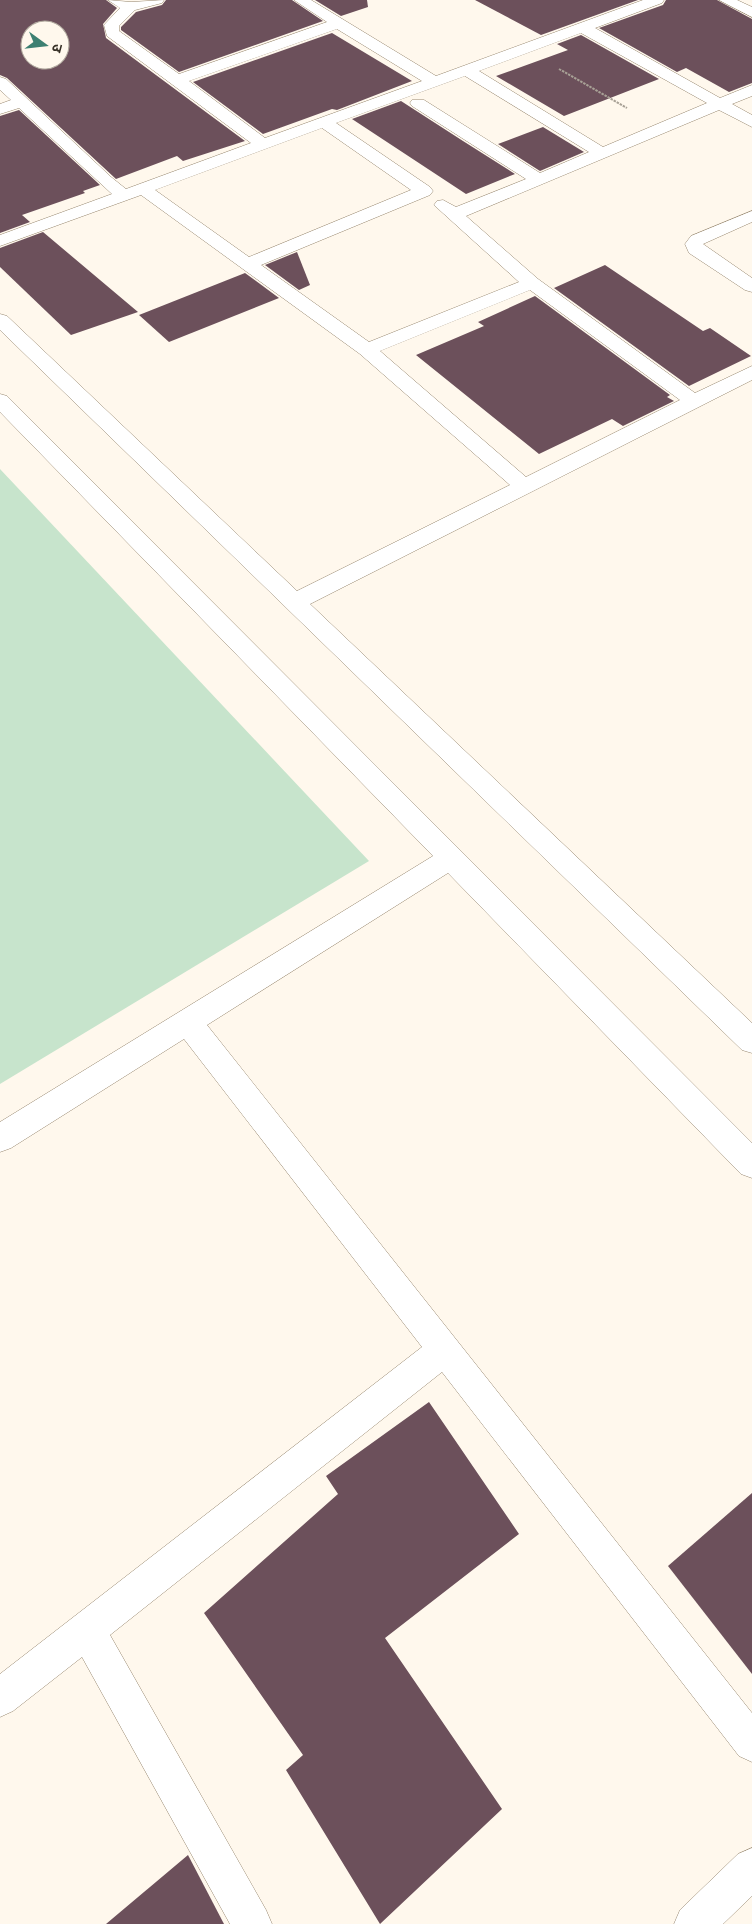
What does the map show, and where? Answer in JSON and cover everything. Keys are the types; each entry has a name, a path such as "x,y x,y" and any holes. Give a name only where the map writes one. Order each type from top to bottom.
{"street":[{"path":"115,0 130,7"},
{"path":"157,0 130,7 114,20 111,25 112,33 264,144"},
{"path":"301,0 435,82"},
{"path":"0,241 657,0"},
{"path":"726,0 752,14"},
{"path":"177,80 339,23"},
{"path":"582,28 752,122"},
{"path":"467,70 602,153"},
{"path":"0,82 106,181 125,196"},
{"path":"455,214 720,105 752,90"},
{"path":"0,109 22,102"},
{"path":"418,103 538,179"},
{"path":"324,122 455,214 532,283 694,401"},
{"path":"143,189 367,350 523,485"},
{"path":"248,264 424,191"},
{"path":"752,216 697,240 694,244 695,248 752,286"},
{"path":"367,350 532,283"},
{"path":"0,320 752,1042"},
{"path":"294,602 523,485 752,372"},
{"path":"0,400 752,1164"},
{"path":"0,1138 451,858"},
{"path":"187,1021 752,1743"},
{"path":"0,1698 444,1350"},
{"path":"87,1630 252,1924"},
{"path":"694,1924 752,1868"}],"path":[{"path":"557,67 662,128"}],"green space":[{"path":"0,469 369,861 0,1084"}],"building":[{"path":"0,0 106,0 117,8 103,24 106,38 245,141 183,161 177,156 116,179 7,78 0,75"},
{"path":"166,0 292,0 323,21 179,72 121,30 121,27 136,12 162,5"},
{"path":"315,0 367,0 368,7 341,16"},
{"path":"475,0 638,0 541,35"},
{"path":"666,0 717,0 752,19 752,83 729,92 686,68 677,72 599,28 663,5"},
{"path":"332,33 412,81 337,110 332,109 263,134 193,82"},
{"path":"581,35 659,79 564,116 496,76 568,50 557,44"},
{"path":"401,101 515,174 466,194 352,119"},
{"path":"19,110 100,185 83,191 85,193 22,215 30,222 0,233 0,116"},
{"path":"543,127 584,152 540,171 498,144"},
{"path":"43,232 138,312 71,335 0,267 0,248"},
{"path":"297,252 310,285 299,290 265,265"},
{"path":"605,265 703,331 710,328 751,356 689,386 554,288"},
{"path":"245,273 279,298 169,342 139,315"},
{"path":"535,296 670,395 667,397 674,401 623,426 612,419 539,454 416,355 484,326 478,322"},
{"path":"429,1402 519,1534 385,1638 502,1809 380,1924 286,1770 303,1755 204,1613 338,1494 326,1476"},
{"path":"752,1493 752,1674 668,1566"},
{"path":"188,1855 224,1924 106,1924"}]}
